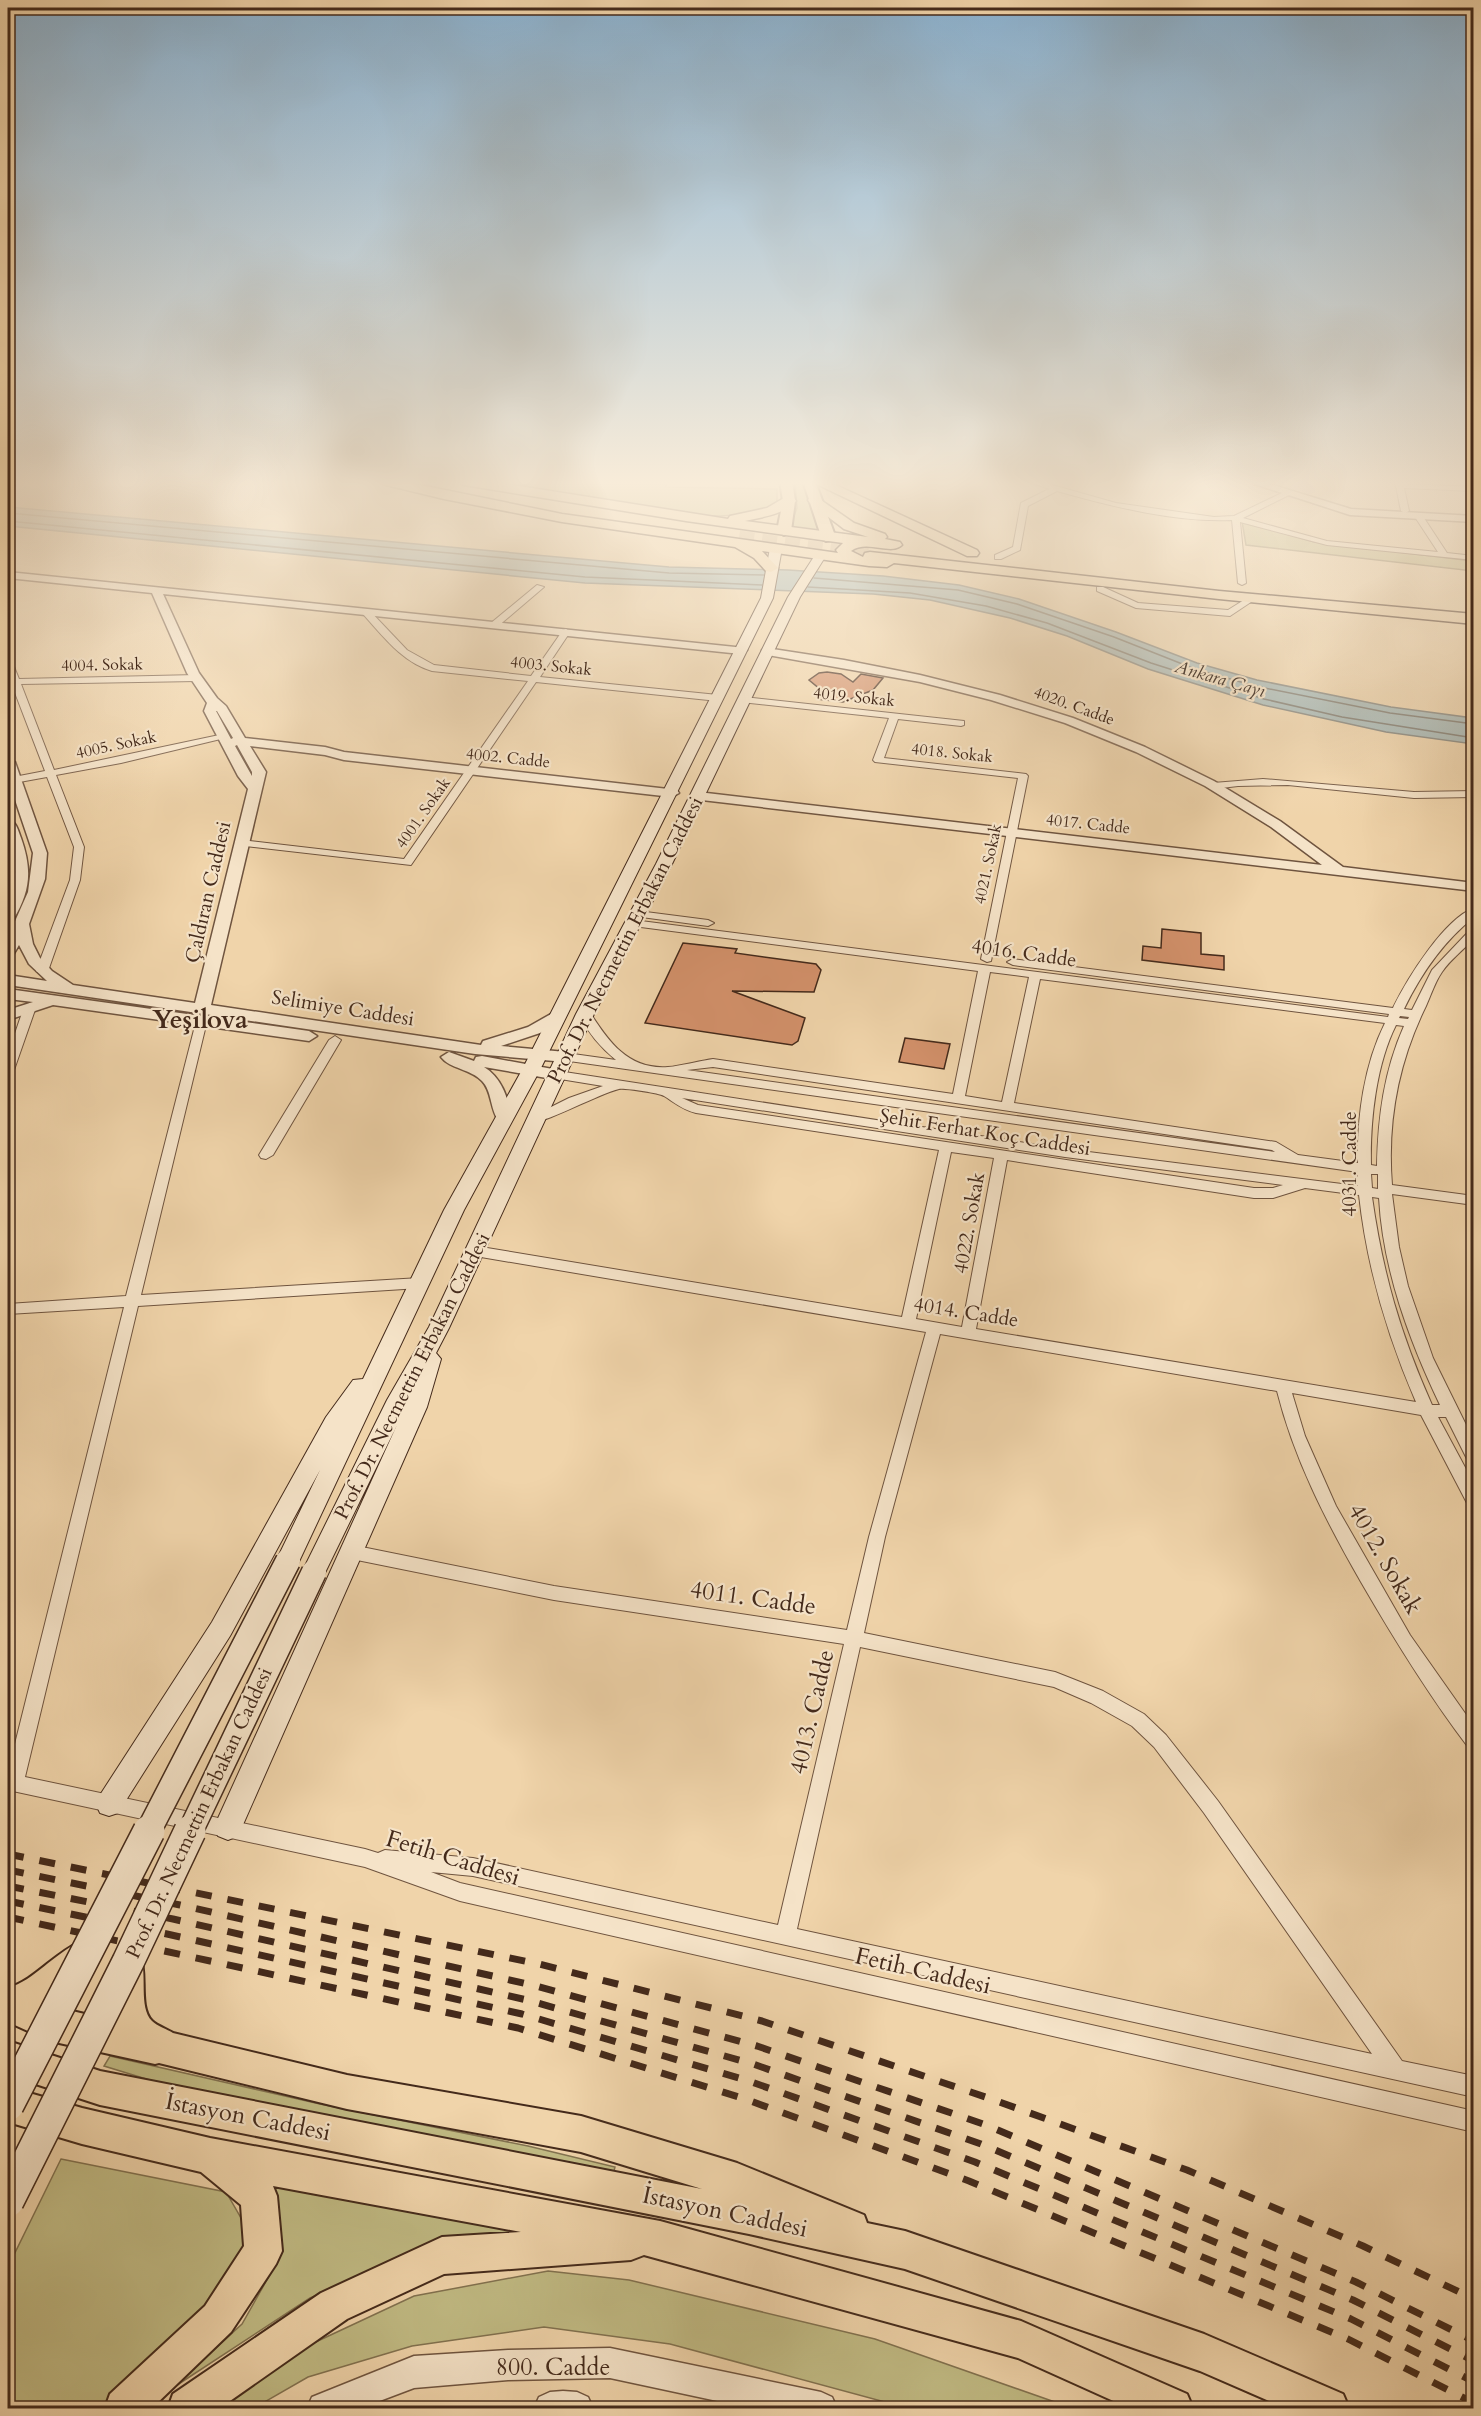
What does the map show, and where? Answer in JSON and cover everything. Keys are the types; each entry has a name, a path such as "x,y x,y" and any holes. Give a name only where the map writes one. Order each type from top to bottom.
{"highway":[{"path":"1154,594 1247,602 1283,601"},
{"path":"1222,594 1473,619"},
{"path":"1288,594 1473,609"}],"main road":[{"name":"Prof. Dr. Necmettin Erbakan Caddesi","path":"8,2105 288,1561 454,1210 534,1062 672,793 768,594"},
{"name":"Prof. Dr. Necmettin Erbakan Caddesi","path":"8,2201 128,1962 398,1400 439,1328 585,1014 698,796 796,594"},
{"path":"228,1827 416,1407 439,1328"},
{"path":"109,1804 221,1629 334,1423 388,1350"},
{"path":"8,2005 27,1999 88,1952"},
{"path":"128,1962 128,2014 140,2033 167,2049"},
{"path":"8,2005 50,2024 347,2092 581,2134 737,2181 905,2250"},
{"name":"İstasyon Caddesi","path":"8,2058 100,2088 748,2216 905,2250 1204,2353 1329,2409"},
{"name":"İstasyon Caddesi","path":"8,2105 82,2126 210,2156 660,2239 1021,2340 1173,2409"},
{"path":"124,2409 218,2319 263,2251 259,2196 210,2156"},
{"path":"187,2409 334,2306 442,2256 660,2239"}],"street":[{"path":"158,594 197,678 212,704 210,711 230,740 248,753"},
{"path":"192,594 741,650"},
{"path":"494,625 532,594"},
{"name":"4003. Sokak","path":"366,612 395,644 423,665 444,670 718,698"},
{"name":"4001. Sokak","path":"241,843 406,863 566,632"},
{"name":"4020. Cadde","path":"766,652 909,674 1002,698 1103,733 1214,786 1299,838 1339,871"},
{"path":"8,662 12,682 51,773 79,847 80,856 75,880 42,971"},
{"name":"4004. Sokak","path":"12,682 197,678"},
{"name":"4019. Sokak","path":"744,700 961,723"},
{"name":"4018. Sokak","path":"895,716 878,760 1023,776"},
{"path":"230,740 234,756 254,787"},
{"name":"4002. Cadde","path":"230,740 672,793"},
{"name":"4005. Sokak","path":"14,780 230,740"},
{"name":"4002. Cadde","path":"234,756 248,753 321,757 340,755"},
{"name":"Çaldıran Caddesi","path":"202,1014 259,772 248,753"},
{"path":"8,762 40,853 41,868 38,886 14,920"},
{"name":"4021. Sokak","path":"958,1099 1023,776"},
{"path":"1214,786 1236,782 1268,781 1414,795 1473,794"},
{"name":"4017. Cadde","path":"698,796 1473,887"},
{"path":"8,823 21,858 24,874 15,886 14,920 8,952"},
{"path":"15,886 38,886"},
{"name":"4031. Cadde","path":"1473,911 1420,969 1392,1015 1374,1068 1368,1096 1364,1169 1364,1192 1370,1234 1380,1279 1399,1340 1427,1410 1473,1500"},
{"name":"4016. Cadde","path":"635,918 1413,1018"},
{"path":"14,920 26,950 42,971 74,990"},
{"name":"4031. Cadde","path":"1473,932 1440,968 1413,1018 1388,1090 1384,1171 1385,1191 1400,1281 1413,1323 1450,1412 1473,1457"},
{"name":"4016. Cadde","path":"986,963 1035,974 1392,1015"},
{"path":"1007,1107 1035,974"},
{"name":"Selimiye Caddesi","path":"8,981 74,990 335,1040 449,1057 534,1062 566,1057"},
{"name":"Selimiye Caddesi","path":"8,994 57,1001 202,1014 475,1049 534,1062 558,1075"},
{"path":"8,1015 57,1001"},
{"path":"8,1070 30,1007"},
{"path":"11,1783 134,1302 202,1014"},
{"name":"Şehit Ferhat Koç Caddesi","path":"585,1014 598,1037 609,1049 632,1066"},
{"path":"475,1049 509,1040 534,1030 558,1015"},
{"path":"266,1155 335,1040"},
{"path":"449,1057 476,1067 489,1077 497,1089 504,1116"},
{"name":"Şehit Ferhat Koç Caddesi","path":"566,1057 1384,1171"},
{"name":"Şehit Ferhat Koç Caddesi","path":"668,1071 692,1065 713,1064 1276,1146 1295,1159"},
{"name":"Şehit Ferhat Koç Caddesi","path":"558,1075 1065,1153 1364,1192 1385,1191 1473,1201"},
{"name":"Şehit Ferhat Koç Caddesi","path":"538,1119 559,1107 599,1090 632,1085"},
{"name":"Şehit Ferhat Koç Caddesi","path":"664,1090 680,1103 696,1109 1254,1193 1273,1193 1305,1184"},
{"path":"908,1324 946,1146"},
{"name":"4022. Sokak","path":"968,1334 1001,1155"},
{"name":"4014. Cadde","path":"475,1251 1450,1412"},
{"path":"8,1309 420,1283"},
{"name":"4013. Cadde","path":"786,1934 877,1537 934,1328"},
{"name":"4012. Sokak","path":"1283,1386 1291,1418 1310,1469 1348,1544 1392,1622 1473,1741"},
{"name":"4011. Cadde","path":"352,1552 554,1593 854,1638 1055,1680 1097,1697 1138,1720 1160,1741 1211,1807 1395,2069"},
{"name":"Fetih Caddesi","path":"11,1783 228,1827 365,1858 460,1892 1473,2122"},
{"name":"Fetih Caddesi","path":"365,1858 473,1867 786,1934 1473,2087"},
{"name":"800. Cadde","path":"323,2409 414,2372 508,2365 610,2363 821,2409"}],"shaded area":[{"path":"110,2056 320,2104 528,2146 615,2167 614,2171 435,2139 156,2082 104,2066"},
{"path":"61,2159 226,2192 245,2225 245,2251 203,2322 106,2408 8,2408 8,2267"},
{"path":"261,2180 512,2223 513,2231 444,2242 310,2298 171,2389 242,2324 273,2269 280,2235"},
{"path":"548,2271 629,2280 875,2339 1072,2408 907,2408 670,2344 544,2327 412,2346 308,2377 254,2408 221,2408 290,2354 414,2296"}],"water":[{"name":"Ankara Çayı","path":"866,594 996,594 1019,599 1197,663 1257,680 1391,707 1473,718 1473,744 1386,732 1263,705 1148,669 1067,636 1010,618 930,600"}],"building":[{"path":"819,673 841,674 853,682 861,674 883,678 873,690 843,702 817,699 821,690 809,680"},
{"path":"1162,929 1201,933 1201,954 1224,956 1224,970 1142,960 1143,946 1161,948"},
{"path":"683,943 737,949 735,953 816,964 821,970 814,992 732,991 805,1018 798,1041 792,1045 645,1023"},
{"path":"905,1038 950,1044 944,1069 899,1062"}],"railway":[{"path":"8,1854 539,1964 762,2021 994,2100 1187,2170 1363,2246 1474,2299"},
{"path":"8,1870 180,1905 532,1985 757,2046 986,2125 1356,2282 1474,2341"},
{"path":"8,1886 173,1919 527,2000 753,2064 981,2144 1353,2300 1474,2361"},
{"path":"8,1901 167,1934 522,2014 749,2081 975,2162 1351,2319 1474,2382"},
{"path":"8,1917 518,2028 745,2099 969,2181 1348,2339 1474,2403"}],"district":[{"name":"Yeşilova","path":"200,1019"}]}
